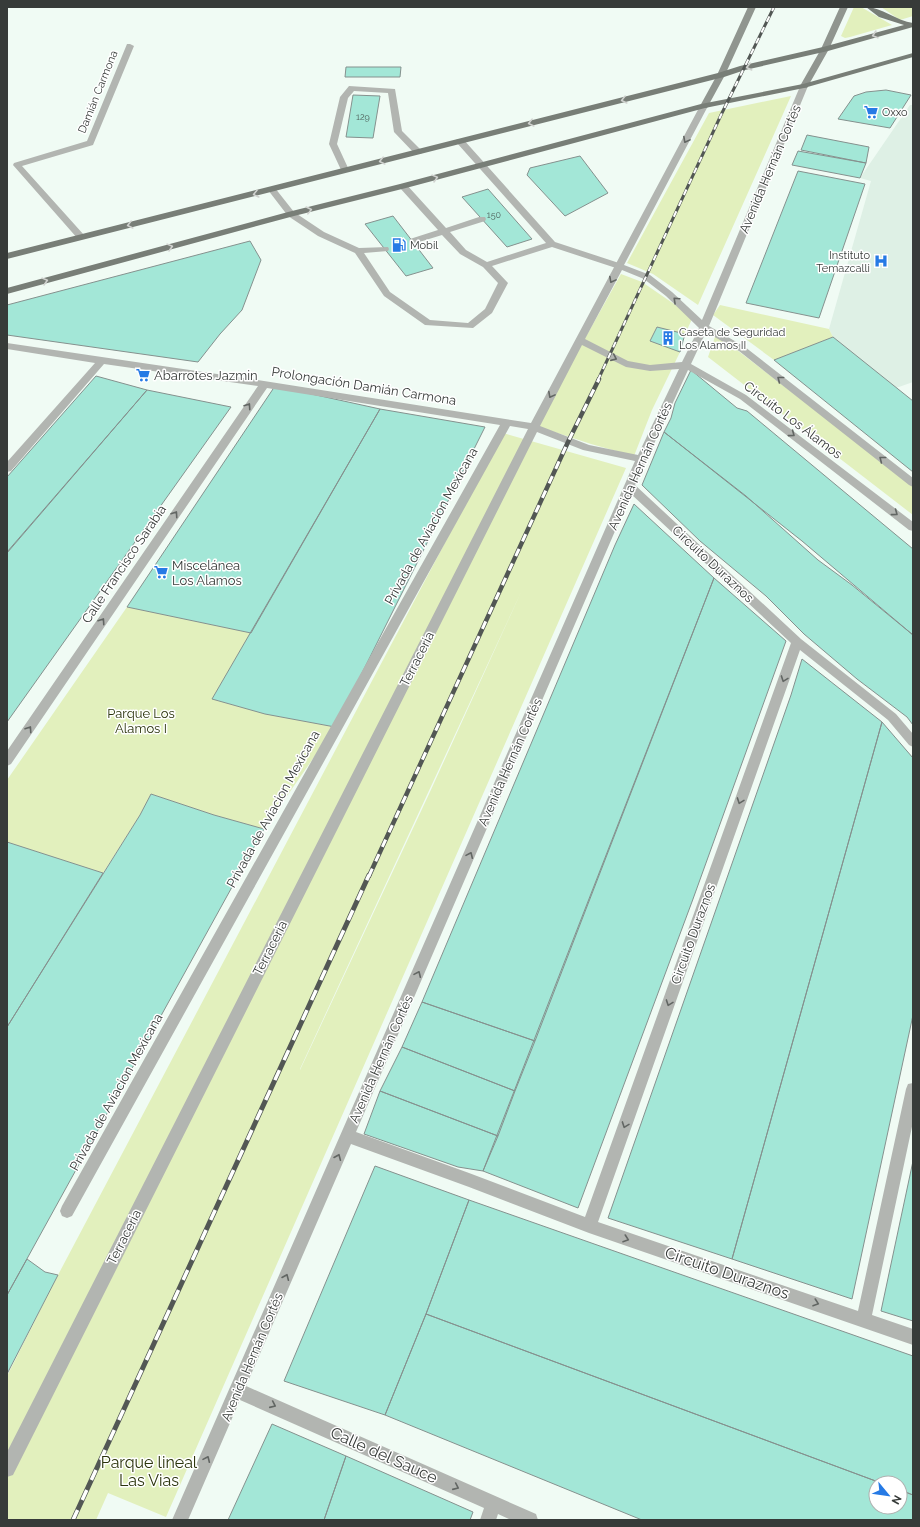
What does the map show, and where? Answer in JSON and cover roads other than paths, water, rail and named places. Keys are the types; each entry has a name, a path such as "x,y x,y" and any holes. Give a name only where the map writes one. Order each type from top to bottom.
{"main road":[{"path":"704,106 721,75 752,7"},
{"name":"Avenida Hernán Cortés","path":"804,86 825,49 844,7"},
{"path":"870,7 882,15 911,25"},
{"path":"7,256 272,190 345,170 721,75 743,68 825,49 911,25"},
{"path":"7,291 291,214 403,186 704,106 804,86 913,55"}],"street":[{"name":"Damián Carmona","path":"81,237 17,165 90,143 130,46"},
{"name":"Avenida Hernán Cortés","path":"180,1520 641,459 704,327 804,86"},
{"path":"345,170 333,144 344,97 352,88 392,91 398,132 418,152"},
{"path":"534,426 704,106"},
{"path":"460,141 552,244 486,265"},
{"path":"358,251 387,294 428,323 470,326 489,311 504,283 486,265 463,252 403,186"},
{"path":"272,190 291,214 321,234 358,251 385,249"},
{"path":"507,211 519,207"},
{"path":"412,241 482,219"},
{"name":"Circuito Los Álamos","path":"552,244 619,266 647,277 669,294 704,327 742,349 913,482"},
{"path":"579,340 626,364 650,368 686,365"},
{"name":"Prolongación Damián Carmona","path":"7,346 534,426 587,448 641,459"},
{"path":"7,469 102,361"},
{"name":"Circuito Los Álamos","path":"686,365 743,397 913,527"},
{"name":"Calle Francisco Sarabia","path":"7,761 264,384"},
{"name":"Privada de Aviacion Mexicana","path":"67,1211 507,422"},
{"name":"Terraceria","path":"7,1469 534,426"},
{"name":"Circuito Duraznos","path":"630,487 797,642 892,717 913,742"},
{"name":"Circuito Duraznos","path":"589,1226 797,642"},
{"path":"864,1319 913,1090"},
{"name":"Circuito Duraznos","path":"347,1136 469,1180 589,1226 913,1337"},
{"name":"Calle del Sauce","path":"237,1390 530,1520"},
{"path":"488,1520 493,1504"}],"railway":[{"path":"598,380 721,115 774,7"},
{"path":"369,876 568,442 599,379"},
{"path":"73,1520 369,875"}],"place":[{"name":"Oxxo","path":"871,112"},
{"name":"Mobil","path":"399,245"},
{"name":"Instituto Temazcalli","path":"881,261"},
{"name":"Caseta de Seguridad Los Alamos II","path":"668,338"},
{"name":"Abarrotes Jazmin","path":"143,375"},
{"name":"Miscelánea Los Alamos","path":"161,572"}],"park label":[{"name":"Parque Los Alamos I","path":"141,720"},
{"name":"Parque lineal Las Vias","path":"149,1471"}]}
